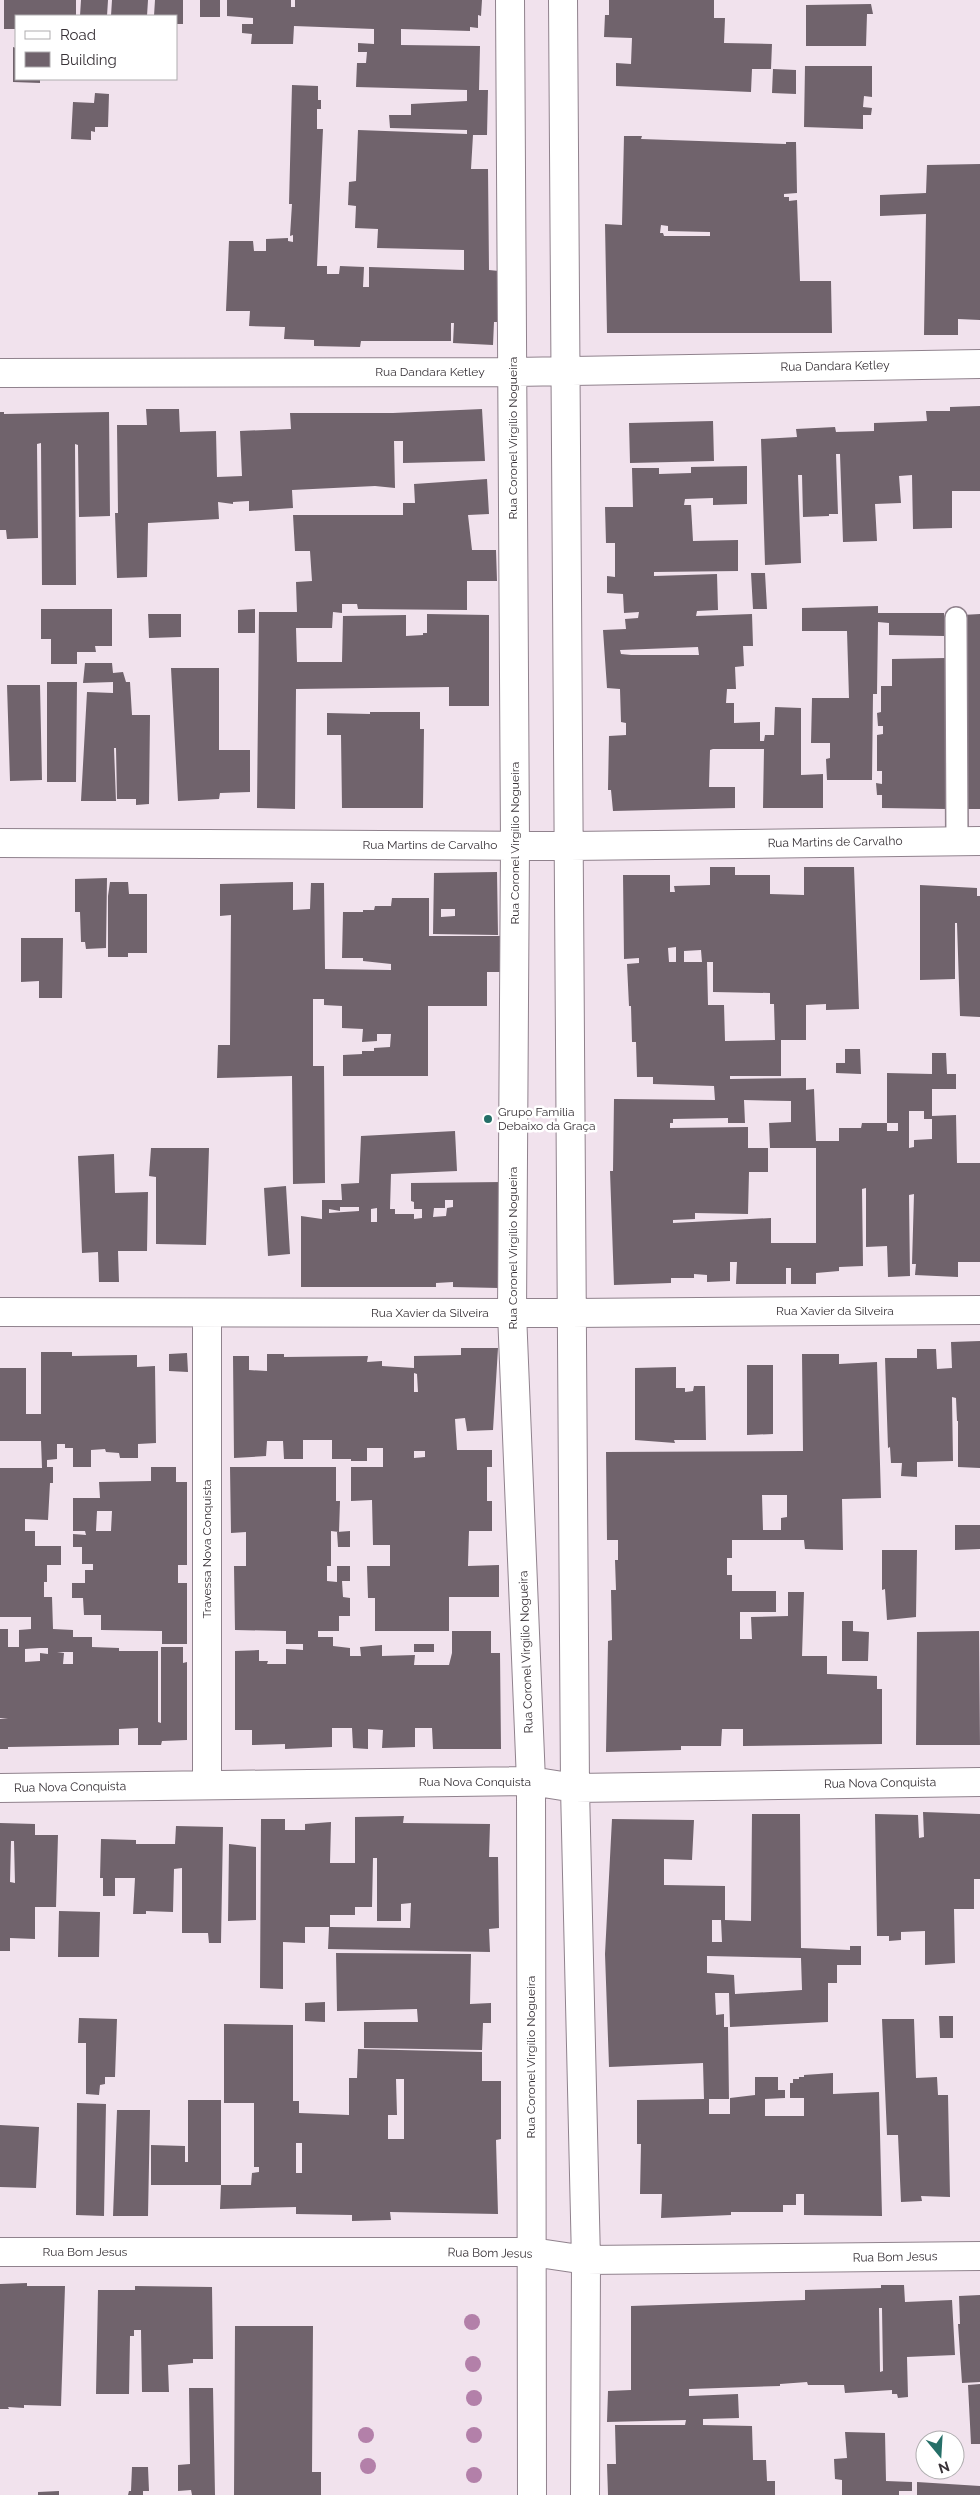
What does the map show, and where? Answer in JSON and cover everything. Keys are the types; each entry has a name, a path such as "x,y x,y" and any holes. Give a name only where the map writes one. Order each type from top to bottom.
{"street":[{"name":"Rua Coronel Virgílio Nogueira","path":"510,0 515,845 512,1313 531,1781 532,2495"},
{"path":"563,0 570,846 574,1788 586,2260 585,2495"},
{"name":"Rua Dandara Ketley","path":"0,372 513,372 980,364"},
{"name":"Rua Martins de Carvalho","path":"0,843 570,846 968,841"},
{"name":"Rua Xavier da Silveira","path":"0,1312 571,1313 980,1310"},
{"name":"Travessa Nova Conquista","path":"207,1313 207,1784"},
{"name":"Rua Nova Conquista","path":"0,1788 531,1781 574,1788 980,1782"},
{"name":"Rua Bom Jesus","path":"0,2252 532,2252 586,2260 980,2256"}],"lane":[{"path":"956,618 968,841"}],"building":[{"path":"4,0 76,0 76,15 15,15 15,29 4,29"},
{"path":"81,0 108,0 107,15 80,15"},
{"path":"112,0 148,0 147,15 111,15"},
{"path":"155,0 183,0 183,24 178,24 178,15 154,15"},
{"path":"200,0 220,0 220,17 200,17"},
{"path":"227,0 291,0 291,7 295,7 295,0 482,0 481,16 478,15 478,28 470,27 470,31 401,29 401,45 480,46 479,90 488,90 487,135 473,135 471,169 488,169 489,270 499,271 498,322 494,322 493,345 453,343 454,323 451,323 451,341 361,341 360,347 314,346 314,340 284,339 285,327 249,326 250,311 226,311 229,241 253,241 254,251 266,251 266,239 288,238 288,241 293,242 293,235 290,236 292,204 289,204 292,85 318,86 318,100 321,100 321,109 317,109 317,129 323,129 317,266 327,266 327,274 339,274 340,266 364,267 363,287 369,287 369,267 464,270 464,250 377,248 378,229 355,228 356,206 348,205 349,182 356,181 358,130 467,134 467,130 390,128 389,115 411,115 411,104 467,101 467,90 356,87 357,63 366,63 367,52 358,52 358,43 374,44 374,29 294,26 293,44 251,44 252,34 242,33 242,24 253,24 253,18 227,16"},
{"path":"609,0 714,0 714,18 725,18 724,43 772,44 771,69 752,69 751,92 616,86 616,63 631,64 632,38 604,37 605,15 609,15"},
{"path":"871,4 873,14 867,14 866,46 806,46 806,5"},
{"path":"13,47 15,48 15,80 40,80 40,83 13,82"},
{"path":"805,66 872,66 872,97 864,96 863,107 872,108 871,115 863,115 863,129 804,127"},
{"path":"773,69 796,70 796,94 772,93"},
{"path":"95,93 109,94 108,127 95,127 95,132 91,131 91,140 71,139 73,102 94,103"},
{"path":"624,136 642,136 641,139 786,144 786,142 796,142 797,193 784,194 784,197 789,197 789,201 797,200 800,281 831,281 832,333 607,333 605,224 622,225","holes":["661,225 668,226 668,231 710,232 710,236 664,236 663,233 660,233"]},
{"path":"980,164 980,320 958,319 958,335 924,335 926,214 880,216 880,195 926,193 927,165"},
{"path":"980,406 980,491 952,491 952,528 913,529 912,475 899,476 901,503 875,504 877,541 843,542 840,454 836,454 838,514 803,517 802,475 798,475 801,563 765,565 761,439 797,437 796,429 835,427 836,432 874,431 874,423 927,421 926,411 950,411 950,407"},
{"path":"146,409 179,409 180,432 216,431 217,477 242,476 240,431 291,429 290,413 393,413 482,409 485,461 403,463 403,441 394,441 395,488 375,486 292,490 293,508 249,511 249,501 233,502 233,504 218,502 219,519 148,523 147,577 117,578 115,513 118,513 117,425 147,425"},
{"path":"0,412 4,412 4,414 109,412 110,516 79,517 78,445 75,444 76,585 42,585 41,443 37,444 38,538 7,539 6,530 0,530"},
{"path":"713,421 714,461 630,463 629,423"},
{"path":"747,466 747,504 713,505 713,498 685,499 684,505 691,505 693,541 738,540 738,571 654,572 654,576 717,574 718,610 697,611 696,616 752,614 753,646 743,646 744,666 735,667 736,689 727,689 726,703 734,703 734,723 760,722 760,741 764,741 765,735 774,735 775,707 801,708 801,775 823,774 823,808 763,808 764,749 713,749 710,750 709,787 735,787 735,808 613,811 611,790 608,790 609,736 626,735 626,723 621,722 620,689 607,688 603,630 626,629 625,619 638,618 639,612 624,613 623,594 607,593 607,576 615,577 615,543 606,543 605,507 633,507 632,468 659,468 659,474 691,473 691,467","holes":["698,647 699,655 631,655 621,654 620,650"]},
{"path":"487,479 489,514 468,515 472,550 496,550 497,581 467,581 467,610 358,609 357,604 342,604 342,613 333,612 332,628 296,628 297,662 342,662 343,616 406,615 406,636 427,633 427,614 489,615 489,706 449,706 449,687 296,689 295,809 257,808 259,612 297,612 296,582 312,581 310,551 295,551 293,515 403,515 403,503 415,503 414,484"},
{"path":"751,573 765,573 767,609 753,609"},
{"path":"878,606 878,613 944,613 944,636 889,635 889,623 878,622 877,694 873,694 872,780 827,780 826,759 830,758 830,743 811,743 812,698 849,698 847,631 802,631 802,608"},
{"path":"41,609 112,609 112,646 95,646 96,652 77,652 77,664 51,664 51,639 41,639"},
{"path":"255,609 255,633 238,633 238,610"},
{"path":"148,614 181,614 181,637 149,638"},
{"path":"980,614 980,809 963,809 962,615"},
{"path":"946,658 946,809 882,808 882,795 877,795 876,783 882,784 882,771 877,771 877,735 883,734 883,726 878,726 877,713 881,712 881,686 892,686 892,659"},
{"path":"85,663 112,663 113,673 123,672 126,682 130,682 132,715 150,715 149,804 136,805 136,799 117,799 116,748 114,748 116,801 81,801 87,692 113,693 113,682 83,683"},
{"path":"171,668 219,668 219,750 250,750 250,792 220,793 219,799 178,801"},
{"path":"47,682 77,682 76,782 47,782"},
{"path":"7,685 40,685 42,780 10,781"},
{"path":"370,712 420,712 420,729 424,729 423,808 342,808 341,735 327,735 327,713 370,714"},
{"path":"710,867 735,867 735,875 770,875 770,894 804,895 804,867 854,867 859,1009 826,1010 826,1004 806,1005 806,1040 781,1040 781,1076 730,1076 730,1079 806,1078 806,1090 814,1089 816,1141 839,1141 839,1128 861,1128 862,1123 887,1123 887,1073 932,1074 932,1053 946,1053 947,1074 956,1074 956,1089 932,1089 932,1116 956,1115 957,1163 980,1163 980,1262 958,1262 958,1277 915,1275 916,1264 912,1264 914,1194 909,1195 910,1276 888,1277 887,1246 866,1247 866,1188 862,1189 863,1266 839,1267 839,1271 816,1273 816,1284 791,1284 791,1268 786,1268 786,1284 736,1284 737,1262 730,1262 730,1281 707,1282 707,1275 694,1274 694,1278 671,1278 671,1283 614,1285 610,1171 613,1171 614,1099 715,1100 714,1086 653,1084 653,1077 637,1077 636,1042 632,1042 627,964 639,963 639,958 624,959 623,875 670,875 670,892 675,892 674,886 710,885","holes":["676,947 676,962 669,962 668,948","701,950 702,962 684,962 684,951","707,962 713,962 713,992 770,993 770,1004 774,1004 775,1040 725,1041 724,1005 708,1005","744,1100 791,1101 791,1122 769,1123 770,1148 816,1148 816,1243 771,1243 771,1218 673,1223 673,1220 695,1219 695,1213 748,1214 749,1172 768,1172 768,1148 748,1148 748,1127 670,1128 670,1123 673,1123 673,1119 728,1118 728,1123 745,1123","909,1111 924,1111 924,1119 932,1119 932,1139 914,1140 914,1147 909,1148","887,1123 898,1123 898,1131 887,1131"]},
{"path":"497,872 498,935 433,934 434,873","holes":["441,909 455,909 455,916 441,917"]},
{"path":"107,878 106,948 86,949 85,942 81,942 80,912 75,912 75,879"},
{"path":"110,882 128,882 129,894 147,894 147,953 128,953 128,957 108,957 108,896"},
{"path":"293,882 293,910 310,909 311,883 324,883 325,969 391,970 391,964 363,961 363,958 342,958 343,912 363,912 363,910 374,910 375,906 391,906 392,898 429,898 429,936 507,936 506,972 487,972 487,1006 428,1006 428,1076 343,1076 343,1055 362,1054 362,1051 374,1051 374,1048 390,1047 391,1034 377,1034 377,1041 362,1042 363,1029 342,1028 342,1006 324,1005 324,999 313,999 313,1066 324,1066 325,1183 293,1184 292,1076 217,1078 218,1045 230,1045 231,915 220,916 220,884"},
{"path":"920,885 977,888 977,896 980,896 980,1017 960,1016 957,923 955,923 955,979 920,980"},
{"path":"21,938 63,938 62,998 39,998 39,981 21,982"},
{"path":"845,1049 860,1049 861,1074 836,1073 836,1063 845,1063"},
{"path":"455,1131 457,1171 391,1174 390,1209 395,1209 395,1214 414,1214 414,1219 422,1218 422,1209 414,1209 414,1202 411,1201 411,1183 503,1182 499,1288 453,1287 453,1282 436,1283 436,1287 301,1287 301,1216 322,1219 322,1200 342,1200 341,1184 359,1183 361,1136","holes":["445,1200 453,1200 453,1207 447,1208 446,1216 433,1217 434,1208 445,1208","340,1207 359,1207 359,1211 329,1213 329,1209 340,1211","377,1208 377,1222 371,1222 371,1209"]},
{"path":"151,1148 209,1148 206,1245 156,1244 156,1177 149,1176"},
{"path":"114,1154 115,1193 148,1192 147,1251 118,1251 119,1282 99,1282 98,1252 82,1253 78,1156"},
{"path":"286,1186 290,1254 268,1256 264,1188"},
{"path":"980,1341 980,1468 958,1467 958,1421 956,1398 952,1397 953,1461 917,1462 917,1477 901,1476 902,1463 891,1463 890,1447 888,1448 885,1358 917,1358 917,1349 936,1349 937,1369 952,1368 951,1342"},
{"path":"461,1348 498,1348 493,1430 467,1431 465,1418 455,1419 457,1450 492,1450 492,1467 487,1467 487,1501 492,1501 492,1531 469,1531 468,1566 499,1565 499,1597 449,1597 449,1631 375,1631 375,1598 368,1598 367,1566 390,1566 390,1545 373,1545 372,1500 351,1501 351,1467 383,1467 383,1448 367,1448 367,1461 351,1461 351,1459 332,1459 332,1440 303,1440 303,1459 284,1459 283,1441 267,1441 266,1456 234,1458 233,1356 249,1356 249,1370 267,1371 267,1354 284,1354 284,1357 368,1356 367,1362 382,1361 382,1366 414,1368 414,1356 461,1355","holes":["414,1373 417,1374 418,1392 414,1392","414,1451 425,1451 425,1457 414,1458"]},
{"path":"41,1352 72,1352 72,1356 137,1355 137,1367 155,1366 156,1443 138,1444 138,1458 120,1458 119,1453 106,1452 105,1449 91,1450 91,1467 73,1467 73,1448 65,1448 65,1444 57,1444 57,1459 47,1460 47,1467 53,1467 53,1483 50,1483 48,1520 25,1519 25,1531 35,1531 35,1546 61,1546 61,1565 47,1565 47,1582 44,1582 44,1597 52,1597 53,1629 73,1630 73,1637 92,1637 92,1647 119,1648 119,1651 158,1651 158,1722 161,1723 161,1647 183,1647 183,1663 187,1662 187,1740 162,1741 161,1745 138,1745 138,1728 119,1729 119,1745 8,1747 8,1749 0,1749 0,1719 8,1718 0,1718 0,1629 8,1629 8,1647 19,1647 19,1630 31,1629 31,1617 0,1617 0,1468 42,1468 41,1441 0,1441 0,1368 26,1368 26,1414 41,1414","holes":["48,1648 48,1654 40,1653 40,1661 25,1662 25,1649","57,1652 73,1652 73,1664 63,1664 64,1653"]},
{"path":"187,1353 188,1372 169,1371 169,1354"},
{"path":"802,1354 839,1354 839,1364 877,1362 881,1498 842,1499 843,1550 805,1549 804,1540 732,1540 732,1558 727,1558 727,1575 732,1575 732,1591 776,1591 776,1612 740,1612 740,1639 752,1639 751,1617 788,1616 788,1592 804,1592 802,1656 827,1656 827,1674 877,1676 877,1689 882,1689 882,1744 743,1746 743,1729 722,1729 721,1746 681,1746 681,1750 606,1752 608,1641 612,1640 611,1590 616,1590 615,1560 618,1560 618,1540 607,1540 606,1452 803,1451","holes":["762,1495 787,1495 787,1517 781,1518 781,1530 763,1530"]},
{"path":"747,1365 773,1365 773,1434 747,1435"},
{"path":"676,1367 676,1388 685,1388 685,1392 693,1391 694,1386 705,1386 706,1440 674,1440 675,1443 635,1440 635,1368"},
{"path":"151,1467 176,1467 176,1482 187,1482 187,1565 178,1565 178,1583 187,1583 187,1644 162,1644 162,1631 101,1630 101,1615 84,1615 83,1598 72,1598 72,1583 85,1583 85,1570 93,1570 93,1564 82,1564 82,1547 73,1547 73,1534 86,1535 85,1531 73,1531 73,1498 100,1498 99,1482 151,1481","holes":["97,1511 112,1511 111,1531 96,1531"]},
{"path":"230,1467 336,1467 336,1501 340,1501 339,1532 331,1531 331,1566 327,1566 327,1581 337,1582 337,1566 350,1566 350,1581 342,1581 343,1597 350,1598 350,1616 339,1616 339,1631 318,1631 318,1637 333,1637 333,1646 350,1648 350,1656 361,1656 360,1647 382,1645 382,1656 415,1655 414,1665 449,1665 452,1653 452,1631 491,1631 491,1653 500,1653 501,1749 433,1749 432,1728 415,1728 415,1747 382,1748 383,1730 368,1729 368,1749 353,1748 352,1728 332,1728 332,1747 285,1749 285,1744 252,1745 252,1730 235,1730 235,1651 259,1650 259,1661 268,1661 267,1664 286,1664 286,1649 303,1650 303,1644 286,1644 286,1631 235,1630 234,1566 246,1566 246,1532 231,1533"},
{"path":"955,1525 980,1525 980,1549 955,1550"},
{"path":"350,1531 350,1547 338,1547 337,1532"},
{"path":"882,1550 917,1550 916,1617 887,1620 885,1589 882,1590"},
{"path":"842,1621 853,1621 853,1631 869,1632 868,1661 842,1661"},
{"path":"979,1631 980,1745 916,1745 917,1632"},
{"path":"414,1644 434,1644 434,1652 414,1652"},
{"path":"923,1812 980,1814 980,1879 974,1879 974,1909 954,1909 955,1963 925,1965 925,1931 901,1932 901,1940 889,1941 889,1936 877,1936 875,1814 918,1815 919,1838 924,1837"},
{"path":"752,1814 800,1814 801,1948 850,1950 850,1946 861,1946 861,1965 837,1965 837,1983 828,1983 828,2022 730,2027 729,1993 715,1993 716,2015 724,2014 724,2027 728,2027 729,2099 709,2099 709,2114 730,2114 730,2098 755,2095 755,2077 778,2077 778,2090 785,2090 785,2098 765,2099 765,2116 804,2116 804,2098 790,2098 790,2083 793,2083 793,2079 799,2079 799,2077 804,2077 804,2075 833,2073 833,2094 879,2092 882,2216 804,2215 804,2194 796,2194 796,2205 783,2205 783,2212 731,2212 731,2215 661,2218 662,2194 640,2194 641,2144 637,2144 637,2100 704,2099 703,2063 609,2067 605,1954 612,1819 694,1820 692,1860 664,1859 664,1885 725,1886 725,1920 751,1921","holes":["712,1920 721,1920 722,1942 712,1942","707,1956 801,1958 802,1990 735,1994 734,1975 707,1973"]},
{"path":"404,1816 403,1823 490,1824 489,1857 498,1857 499,1928 489,1929 490,1952 328,1949 329,1927 305,1927 305,1943 283,1942 283,1989 260,1988 261,1819 285,1819 285,1830 305,1830 305,1824 331,1822 330,1863 355,1863 355,1817","holes":["373,1858 377,1858 377,1921 401,1921 401,1904 411,1903 410,1928 330,1927 330,1915 355,1915 355,1907 372,1907"]},
{"path":"0,1823 35,1824 35,1835 58,1835 56,1907 35,1907 35,1939 10,1938 10,1951 0,1951","holes":["11,1841 14,1841 15,1883 10,1882"]},
{"path":"176,1826 223,1827 221,1943 209,1943 208,1933 182,1933 182,1868 174,1869 173,1912 146,1911 146,1914 133,1914 135,1878 115,1878 115,1896 103,1896 103,1878 100,1878 101,1839 136,1840 136,1844 175,1844"},
{"path":"229,1844 256,1847 256,1920 228,1921"},
{"path":"59,1911 100,1912 99,1957 58,1957"},
{"path":"336,1953 471,1954 470,2004 491,2003 491,2023 483,2023 482,2050 364,2048 364,2022 418,2022 417,2009 337,2011"},
{"path":"325,2002 325,2022 305,2021 305,2003"},
{"path":"939,2016 953,2016 953,2038 940,2038"},
{"path":"79,2018 117,2019 115,2077 105,2077 105,2084 100,2085 99,2095 86,2094 86,2043 78,2043"},
{"path":"882,2019 914,2019 916,2078 937,2077 938,2095 948,2095 950,2197 921,2196 922,2201 901,2202 898,2135 887,2135"},
{"path":"224,2024 293,2025 293,2101 299,2101 299,2113 349,2115 349,2078 357,2078 358,2049 482,2052 482,2081 501,2081 501,2139 496,2140 498,2214 390,2212 391,2220 352,2221 352,2215 296,2214 296,2207 220,2209 221,2185 251,2185 252,2173 259,2172 259,2167 254,2167 254,2103 224,2103","holes":["396,2079 404,2079 404,2139 388,2139 388,2115 397,2115","296,2143 302,2143 302,2173 296,2173"]},
{"path":"188,2100 221,2100 221,2185 151,2185 151,2145 185,2146 185,2162 188,2162"},
{"path":"77,2103 106,2104 104,2216 76,2215"},
{"path":"117,2110 150,2110 148,2216 113,2216"},
{"path":"0,2125 39,2127 36,2188 0,2187"},
{"path":"27,2283 27,2286 65,2286 61,2406 24,2405 24,2408 8,2407 9,2409 0,2409 0,2284"},
{"path":"881,2285 904,2285 905,2302 952,2300 955,2355 907,2357 908,2397 898,2398 897,2394 892,2394 892,2390 845,2393 844,2385 808,2385 807,2382 780,2384 780,2386 689,2389 689,2396 738,2394 739,2418 703,2419 703,2425 752,2426 753,2460 766,2460 767,2481 775,2481 775,2495 608,2495 607,2464 616,2464 615,2425 685,2425 686,2420 607,2422 608,2391 631,2390 631,2306 805,2300 805,2290 881,2288","holes":["879,2308 882,2308 883,2371 880,2372"]},
{"path":"135,2286 212,2287 213,2359 193,2359 193,2363 168,2365 169,2392 142,2392 141,2330 134,2330 134,2336 130,2336 129,2394 96,2394 98,2290 135,2290"},
{"path":"980,2295 980,2382 962,2383 958,2324 960,2324 959,2296"},
{"path":"235,2326 313,2326 312,2472 321,2472 321,2495 234,2495"},
{"path":"980,2384 980,2444 971,2444 968,2385"},
{"path":"189,2388 213,2388 215,2495 192,2495 191,2490 178,2491 178,2465 190,2464"},
{"path":"845,2432 885,2433 886,2481 912,2482 912,2491 899,2491 899,2495 842,2495 842,2480 835,2479 834,2459 847,2458"},
{"path":"132,2467 148,2467 149,2491 143,2491 143,2495 128,2495 129,2491 131,2491"},
{"path":"917,2482 980,2486 980,2495 917,2495"},
{"path":"59,2491 59,2495 38,2495 38,2492"}],"place":[{"name":"Grupo Familia Debaixo da Graça","path":"488,1119"}]}
